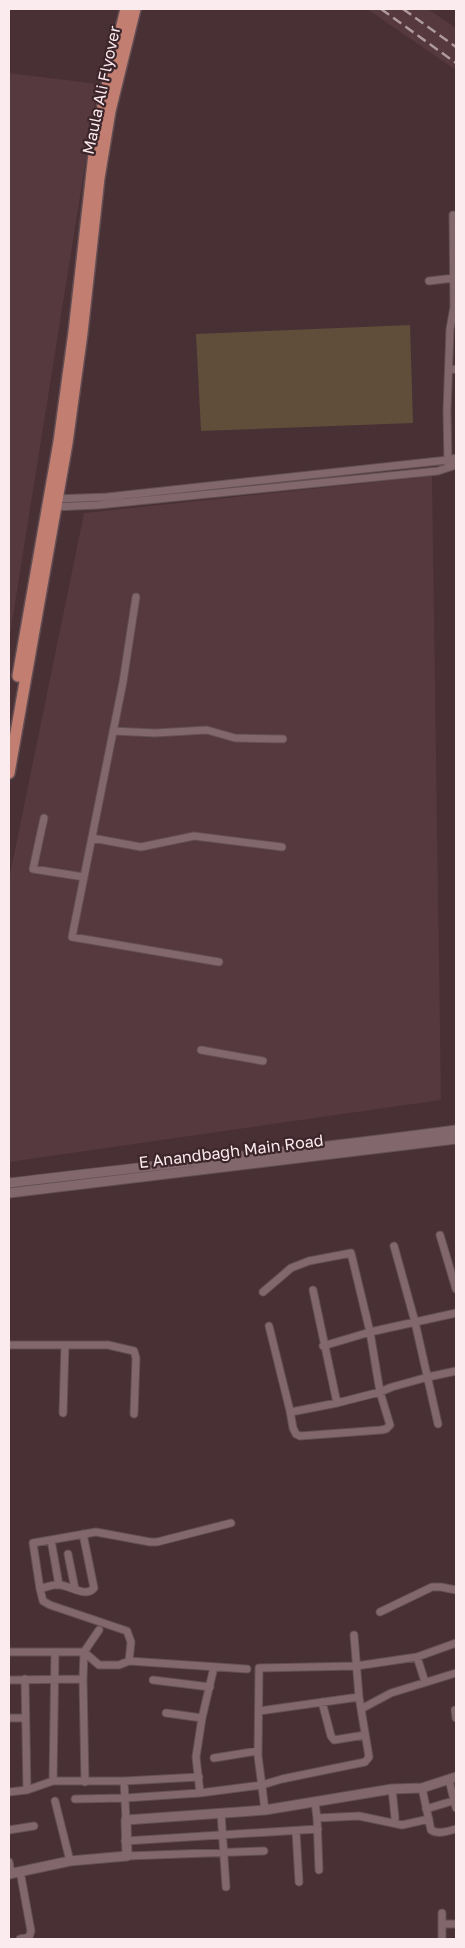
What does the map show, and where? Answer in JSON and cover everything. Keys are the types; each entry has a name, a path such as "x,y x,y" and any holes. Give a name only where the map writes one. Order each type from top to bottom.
{"main road":[{"name":"Maula Ali Flyover","path":"98,160 102,110 126,9"},
{"name":"Maula Ali Flyover","path":"22,681 52,503 67,443 82,333 98,160 135,9"},
{"path":"9,730 22,681"},
{"path":"9,772 22,681"}],"street":[{"path":"448,464 448,400 452,370 455,307 454,215"},
{"path":"430,281 454,278"},
{"path":"448,400 456,398"},
{"path":"448,464 456,458"},
{"path":"52,503 270,484 448,464 456,465"},
{"path":"136,598 123,682 72,937 219,962"},
{"path":"113,731 155,733 207,730 235,738 283,739"},
{"path":"44,818 33,869 84,877"},
{"path":"92,838 141,847 194,836 282,847"},
{"path":"201,1050 263,1061"},
{"name":"E Anandbagh Main Road","path":"9,1183 172,1163 246,1157 456,1130"},
{"name":"E Anandbagh Main Road","path":"9,1193 456,1139"},
{"path":"440,1235 456,1289"},
{"path":"394,1246 415,1322 438,1424"},
{"path":"263,1292 291,1268 309,1261 351,1253 370,1332 380,1392 390,1425 386,1429 381,1430 300,1436 296,1434 269,1326"},
{"path":"313,1290 337,1403"},
{"path":"324,1346 370,1332 456,1313"},
{"path":"9,1345 108,1345 134,1351 136,1358 134,1414"},
{"path":"63,1413 65,1345"},
{"path":"290,1412 337,1403 456,1371"},
{"path":"129,1661 131,1642 127,1631 50,1605 44,1601 40,1589 33,1543 101,1532 141,1541 157,1542 231,1523"},
{"path":"40,1589 59,1585 85,1593 91,1592 94,1588 83,1534"},
{"path":"51,1540 59,1585"},
{"path":"68,1554 75,1589"},
{"path":"380,1612 432,1587 441,1586 456,1590"},
{"path":"85,1782 84,1652 99,1630"},
{"path":"74,1799 200,1793 262,1785 365,1762 369,1757 359,1697 354,1635"},
{"path":"265,1810 258,1751 260,1668 356,1666 417,1657 456,1643"},
{"path":"9,1652 84,1652 99,1665 119,1665 129,1661 247,1669"},
{"path":"53,1781 56,1652"},
{"path":"417,1657 424,1682"},
{"path":"200,1793 196,1757 202,1718 214,1667"},
{"path":"361,1709 391,1693 456,1673"},
{"path":"25,1679 26,1790"},
{"path":"9,1680 83,1679"},
{"path":"153,1680 210,1688"},
{"path":"259,1711 359,1697"},
{"path":"322,1702 334,1740 365,1735"},
{"path":"166,1713 202,1718"},
{"path":"9,1718 25,1718"},
{"path":"214,1758 258,1751"},
{"path":"9,1792 26,1790 53,1781 124,1781 199,1777"},
{"path":"126,1820 265,1810 392,1789 422,1788 452,1779 456,1803 426,1810"},
{"path":"124,1781 127,1856"},
{"path":"422,1788 432,1830 435,1832 456,1829"},
{"path":"392,1789 395,1818"},
{"path":"55,1801 70,1861"},
{"path":"315,1803 319,1870"},
{"path":"221,1813 224,1835 226,1887"},
{"path":"317,1818 359,1816 402,1825 429,1819"},
{"path":"9,1830 34,1826"},
{"path":"125,1841 318,1829"},
{"path":"296,1831 299,1882"},
{"path":"9,1862 10,1874 70,1861 127,1856 264,1851"},
{"path":"20,1871 31,1931 29,1937 20,1939"},
{"path":"442,1913 442,1939"},
{"path":"442,1924 456,1924"}],"shaded area":[{"path":"367,9 428,9 456,28 456,70"},
{"path":"9,73 98,84 9,641"},
{"path":"410,325 413,423 201,431 196,334"},
{"path":"432,476 441,1100 9,1162 9,879 84,513"}],"railway":[{"path":"381,9 456,63"},
{"path":"403,9 456,47"}]}
